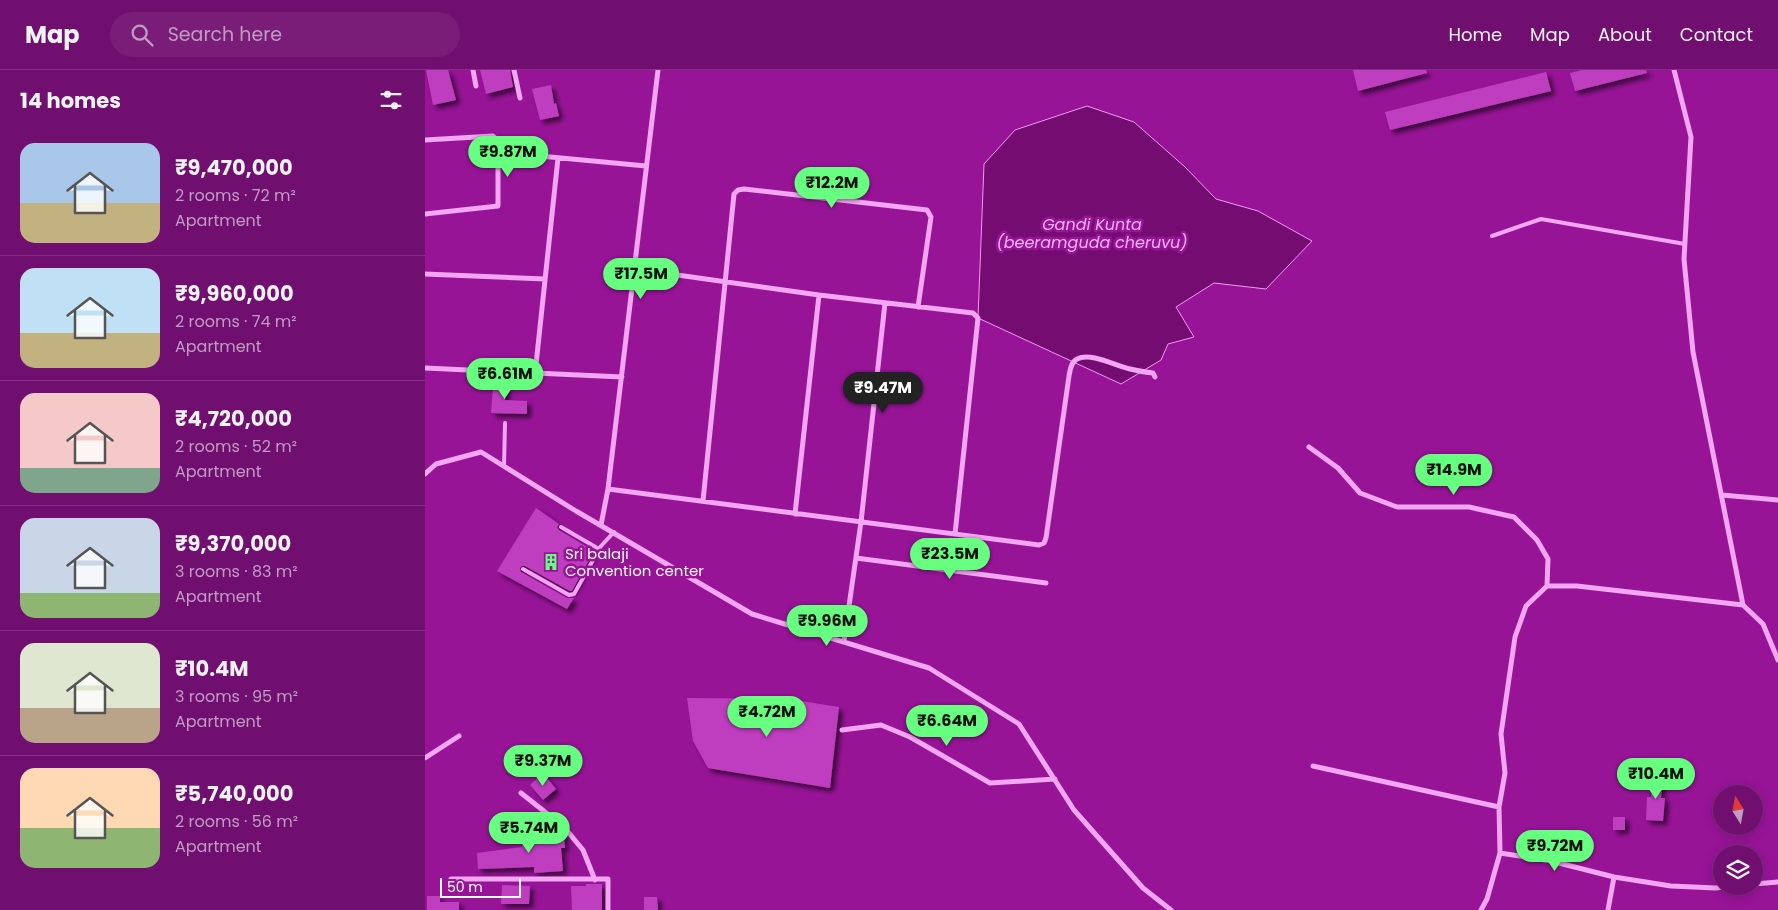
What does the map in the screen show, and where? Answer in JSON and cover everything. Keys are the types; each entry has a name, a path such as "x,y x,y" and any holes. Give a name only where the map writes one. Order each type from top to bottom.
{"street":[{"path":"473,70 476,86"},
{"path":"514,70 520,98"},
{"path":"601,524 608,489 658,70 653,70"},
{"path":"1674,70 1691,137 1685,259 1693,352 1743,605 1763,624 1778,660"},
{"path":"425,140 493,136 497,140 498,152 498,206 425,214"},
{"path":"498,152 646,166"},
{"path":"535,374 558,158"},
{"path":"703,501 734,194 739,190 745,189 927,210 931,217 918,306"},
{"path":"635,270 819,295 973,312 978,318 955,534"},
{"path":"425,274 545,279"},
{"path":"795,514 819,295"},
{"path":"844,641 861,522 885,303"},
{"path":"608,489 1039,545 1044,543 1046,538 1069,376 1075,361 1085,357 1091,358 1129,369 1153,373 1155,377"},
{"path":"425,368 535,374 621,376"},
{"path":"1309,447 1338,468 1360,493 1397,507 1469,507 1514,516 1537,540 1548,560 1547,586"},
{"path":"425,474 435,464 481,452 576,511 752,614 929,668 1019,724 1075,810 1143,888 1171,910"},
{"path":"1722,495 1778,500"},
{"path":"856,558 1046,583"},
{"path":"1481,910 1487,899 1500,853 1499,808 1505,773 1501,734 1515,637 1526,606 1547,586 1577,586 1743,605"},
{"path":"842,730 881,725 910,737 990,783 1055,779"},
{"path":"425,758 459,736"},
{"path":"1313,766 1499,808"},
{"path":"521,793 564,826 583,850 595,880"},
{"path":"1500,853 1551,861 1614,877 1671,886 1713,886"},
{"path":"1608,910 1614,877"},
{"path":"451,879 608,880 608,910"},
{"path":"1763,883 1778,882"}],"lane":[{"path":"1492,236 1541,219 1685,244"},
{"path":"504,466 505,423"},
{"path":"561,527 599,550"},
{"path":"523,569 569,595 574,594 599,550 614,532"}],"water":[{"name":"Gandi Kunta (beeramguda cheruvu)","path":"1087,106 1134,122 1185,167 1216,199 1258,211 1312,241 1266,289 1214,283 1176,307 1194,337 1168,344 1161,360 1121,384 978,318 984,164 1015,130"}],"building":[{"path":"426,70 448,70 456,100 433,105"},
{"path":"480,70 510,70 513,87 486,94"},
{"path":"1353,70 1426,70 1427,73 1358,91"},
{"path":"1582,70 1646,70 1647,73 1575,91 1570,73"},
{"path":"1546,72 1551,91 1390,130 1385,112"},
{"path":"551,85 554,104 556,103 559,116 540,120 532,89"},
{"path":"494,376 507,377 505,400 527,401 527,414 491,413"},
{"name":"Sri balaji Convention center","path":"536,508 559,524 557,527 559,530 594,551 572,591 525,566 520,568 521,572 567,598 574,598 567,609 497,571"},
{"path":"687,698 789,699 839,707 830,788 708,768 693,741"},
{"path":"543,773 556,789 543,800 530,785"},
{"path":"1654,773 1663,774 1661,798 1665,798 1663,821 1646,820 1647,797 1651,797"},
{"path":"1613,817 1625,817 1625,830 1613,830"},
{"path":"536,829 536,834 562,831 564,834 565,848 561,848 563,871 534,873 534,867 478,869 477,853 522,847 522,830"},
{"path":"586,884 602,884 602,910 572,910 571,886 586,886"},
{"path":"502,885 530,886 529,904 501,904"},
{"path":"427,896 440,896 440,902 459,902 459,910 427,910"},
{"path":"644,897 657,897 658,910 644,910"}],"place":[{"name":"Sri balaji Convention center","path":"551,562"}]}
